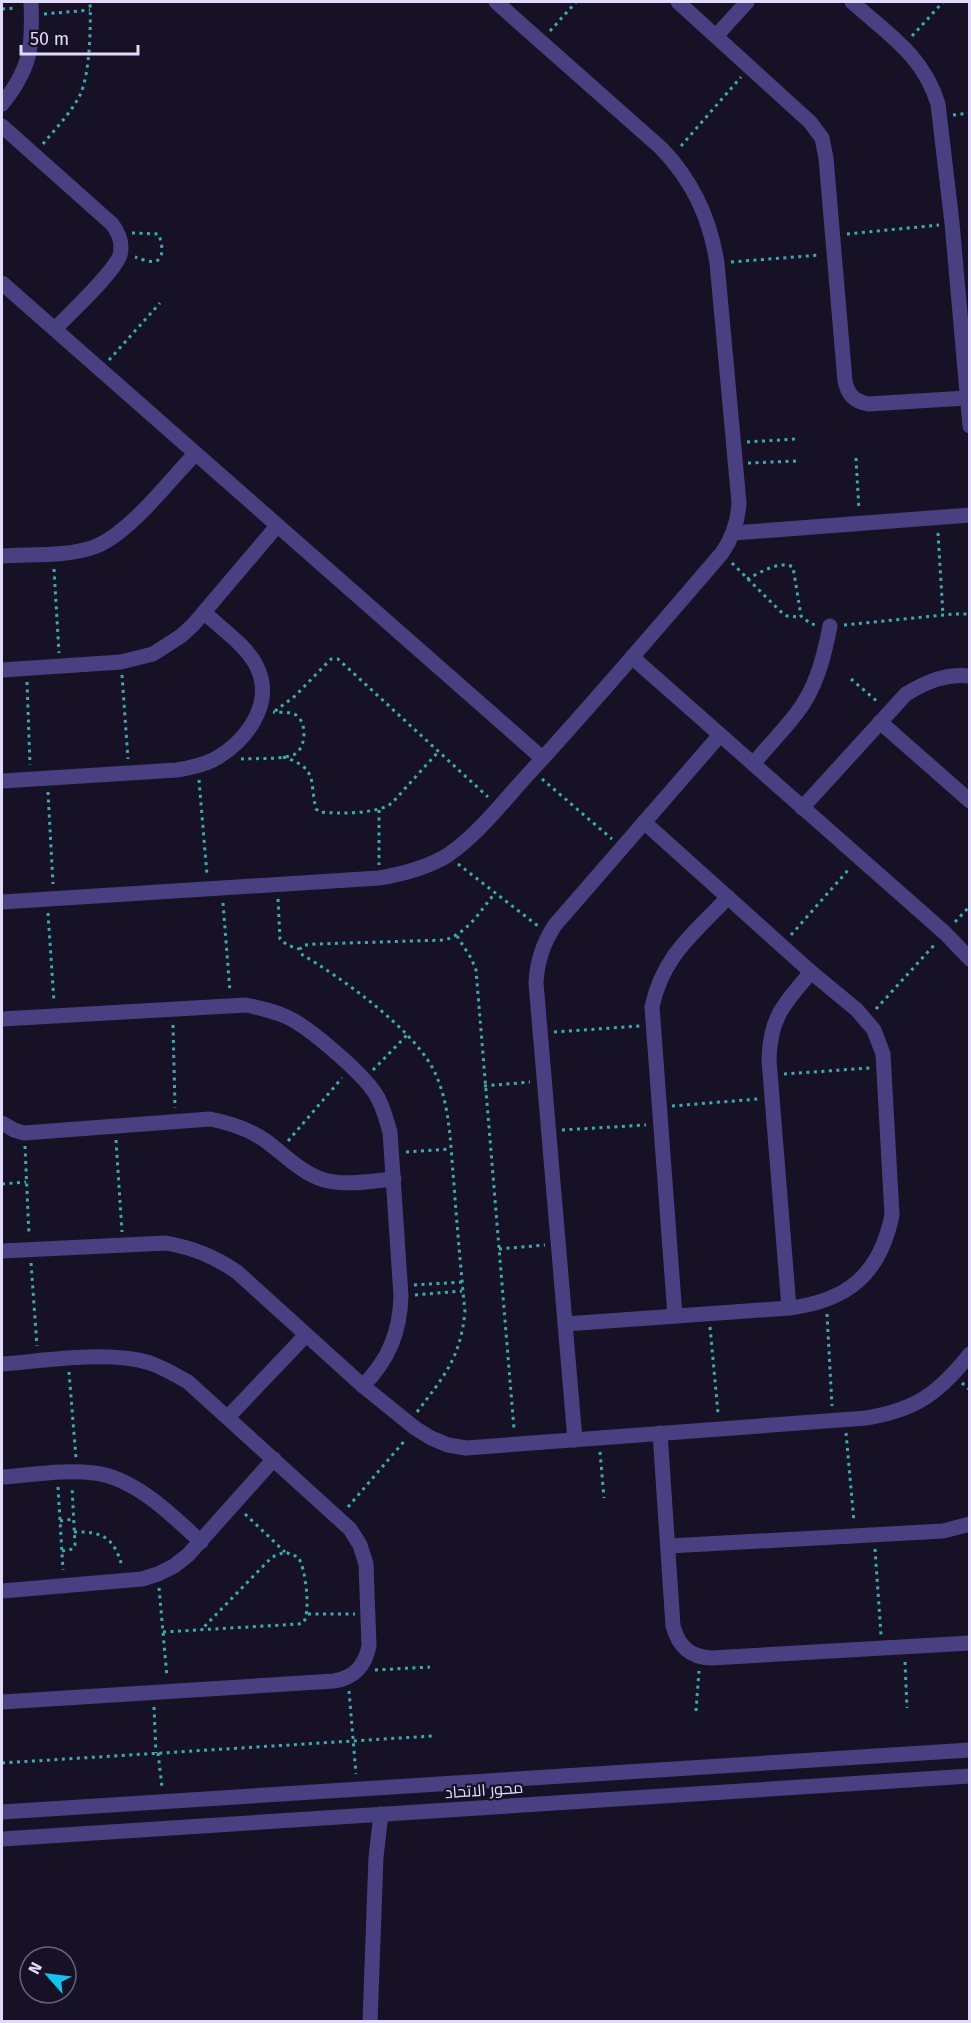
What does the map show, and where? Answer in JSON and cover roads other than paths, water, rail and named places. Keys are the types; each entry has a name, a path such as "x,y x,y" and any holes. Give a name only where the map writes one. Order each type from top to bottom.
{"street":[{"path":"2,902 379,878 411,872 447,855 465,841 537,764 722,553 734,533 739,503 717,263 714,241 702,205 670,158 496,2"},
{"path":"678,2 717,35 810,122 822,138 835,254 845,381 852,397 868,404 967,398"},
{"path":"717,35 747,2"},
{"path":"852,2 903,47 925,72 938,104 952,224 963,277 969,426"},
{"path":"2,104 16,85 28,58 31,45 31,8"},
{"path":"2,126 112,224 121,243 120,254 110,271 56,329"},
{"path":"2,283 277,526 537,764"},
{"path":"2,556 92,548 107,541 133,520 195,454"},
{"path":"734,533 969,515"},
{"path":"2,670 121,662 137,659 168,646 193,625 277,526"},
{"path":"2,780 177,770 205,763 240,740 266,712 261,680 256,664 246,651 204,612"},
{"path":"753,764 797,713 809,693 826,650 830,626"},
{"path":"632,657 945,933 969,959"},
{"path":"802,808 906,694 924,683 943,677 969,676"},
{"path":"885,717 969,801"},
{"path":"575,1440 540,1033 537,970 543,946 549,934 720,735"},
{"path":"565,1324 789,1308 826,1301 858,1281 871,1267 889,1234 892,1215 893,1197 884,1067 880,1041 867,1019 811,972 644,822"},
{"path":"675,1316 652,1007 664,968 728,897"},
{"path":"789,1308 770,1076 770,1042 781,1008 811,972"},
{"path":"2,1019 246,1005 289,1018 308,1030 364,1079 376,1095 385,1113 390,1132 401,1291 396,1336 377,1371 363,1386"},
{"path":"2,1123 24,1133 210,1119 249,1130 305,1172 324,1180 343,1183 394,1179"},
{"path":"2,1251 166,1243 191,1248 216,1257 237,1272 363,1386 412,1426 448,1445 484,1448 515,1446 891,1414 915,1405 936,1392 969,1354"},
{"path":"228,1418 306,1335"},
{"path":"2,1364 108,1357 129,1358 150,1363 188,1382 350,1529 360,1545 366,1564 369,1613 367,1656 352,1674 325,1683 2,1702"},
{"path":"660,1433 673,1626 682,1647 690,1654 700,1658 969,1643"},
{"path":"2,1591 126,1581 158,1574 188,1556 274,1459"},
{"path":"2,1477 68,1472 96,1473 115,1478 132,1486 201,1542"},
{"path":"669,1546 943,1531 969,1524"},
{"name":"محور الاتحاد","path":"2,1812 969,1750"},
{"name":"محور الاتحاد","path":"2,1839 969,1776"},
{"path":"370,2022 376,1857 381,1814"}]}
